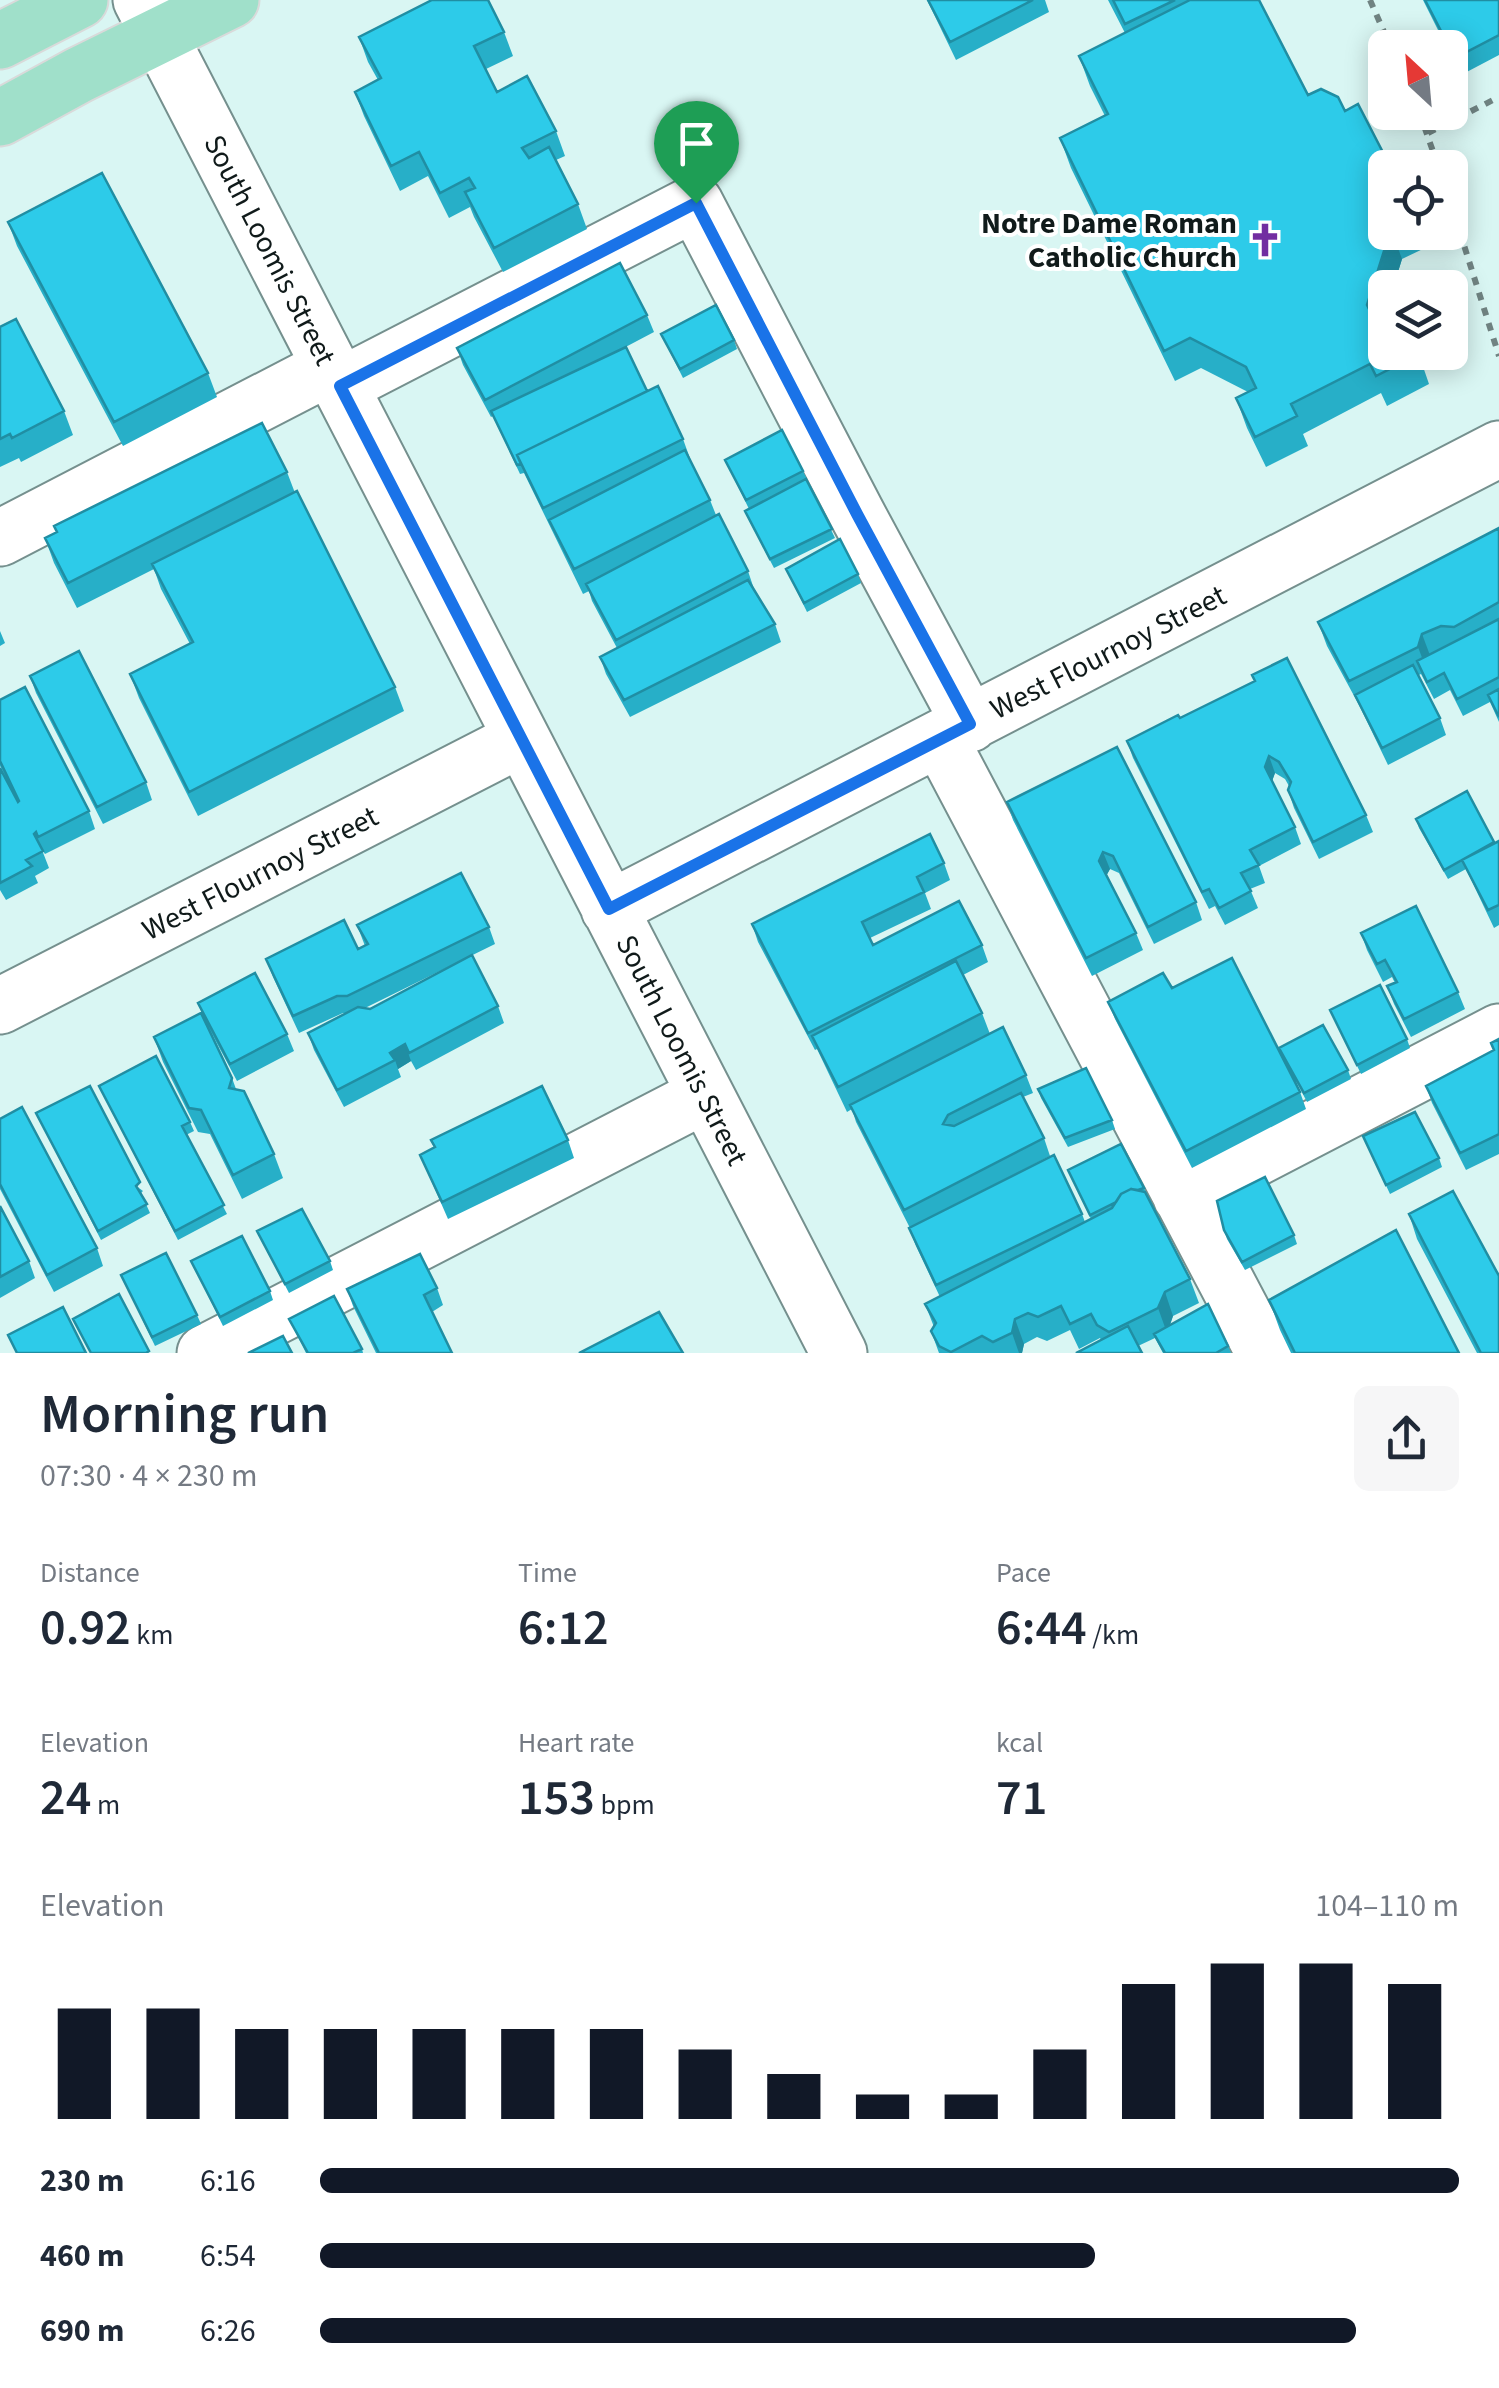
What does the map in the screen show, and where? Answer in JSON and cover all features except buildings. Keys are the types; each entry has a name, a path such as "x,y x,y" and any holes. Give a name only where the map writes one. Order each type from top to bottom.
{"main road":[{"path":"0,41 80,0"},
{"path":"0,118 79,76 151,18 232,0"}],"street":[{"name":"South Loomis Street","path":"151,18 838,1353"},
{"path":"0,538 696,203 857,514 955,731 1181,1198 1264,1353"},
{"name":"West Flournoy Street","path":"609,909 1499,449"},
{"name":"West Flournoy Street","path":"0,1006 521,739"},
{"path":"1181,1198 1499,1032"},
{"path":"205,1353 706,1095"}],"path":[{"path":"1370,0 1383,30"},
{"path":"1428,133 1499,96"},
{"path":"1427,130 1433,150"},
{"path":"1466,250 1499,356"}],"place":[{"name":"Notre Dame Roman Catholic Church","path":"1265,240"}],"route":[{"path":"696,203 970,724 609,909 340,386 696,203"}]}
